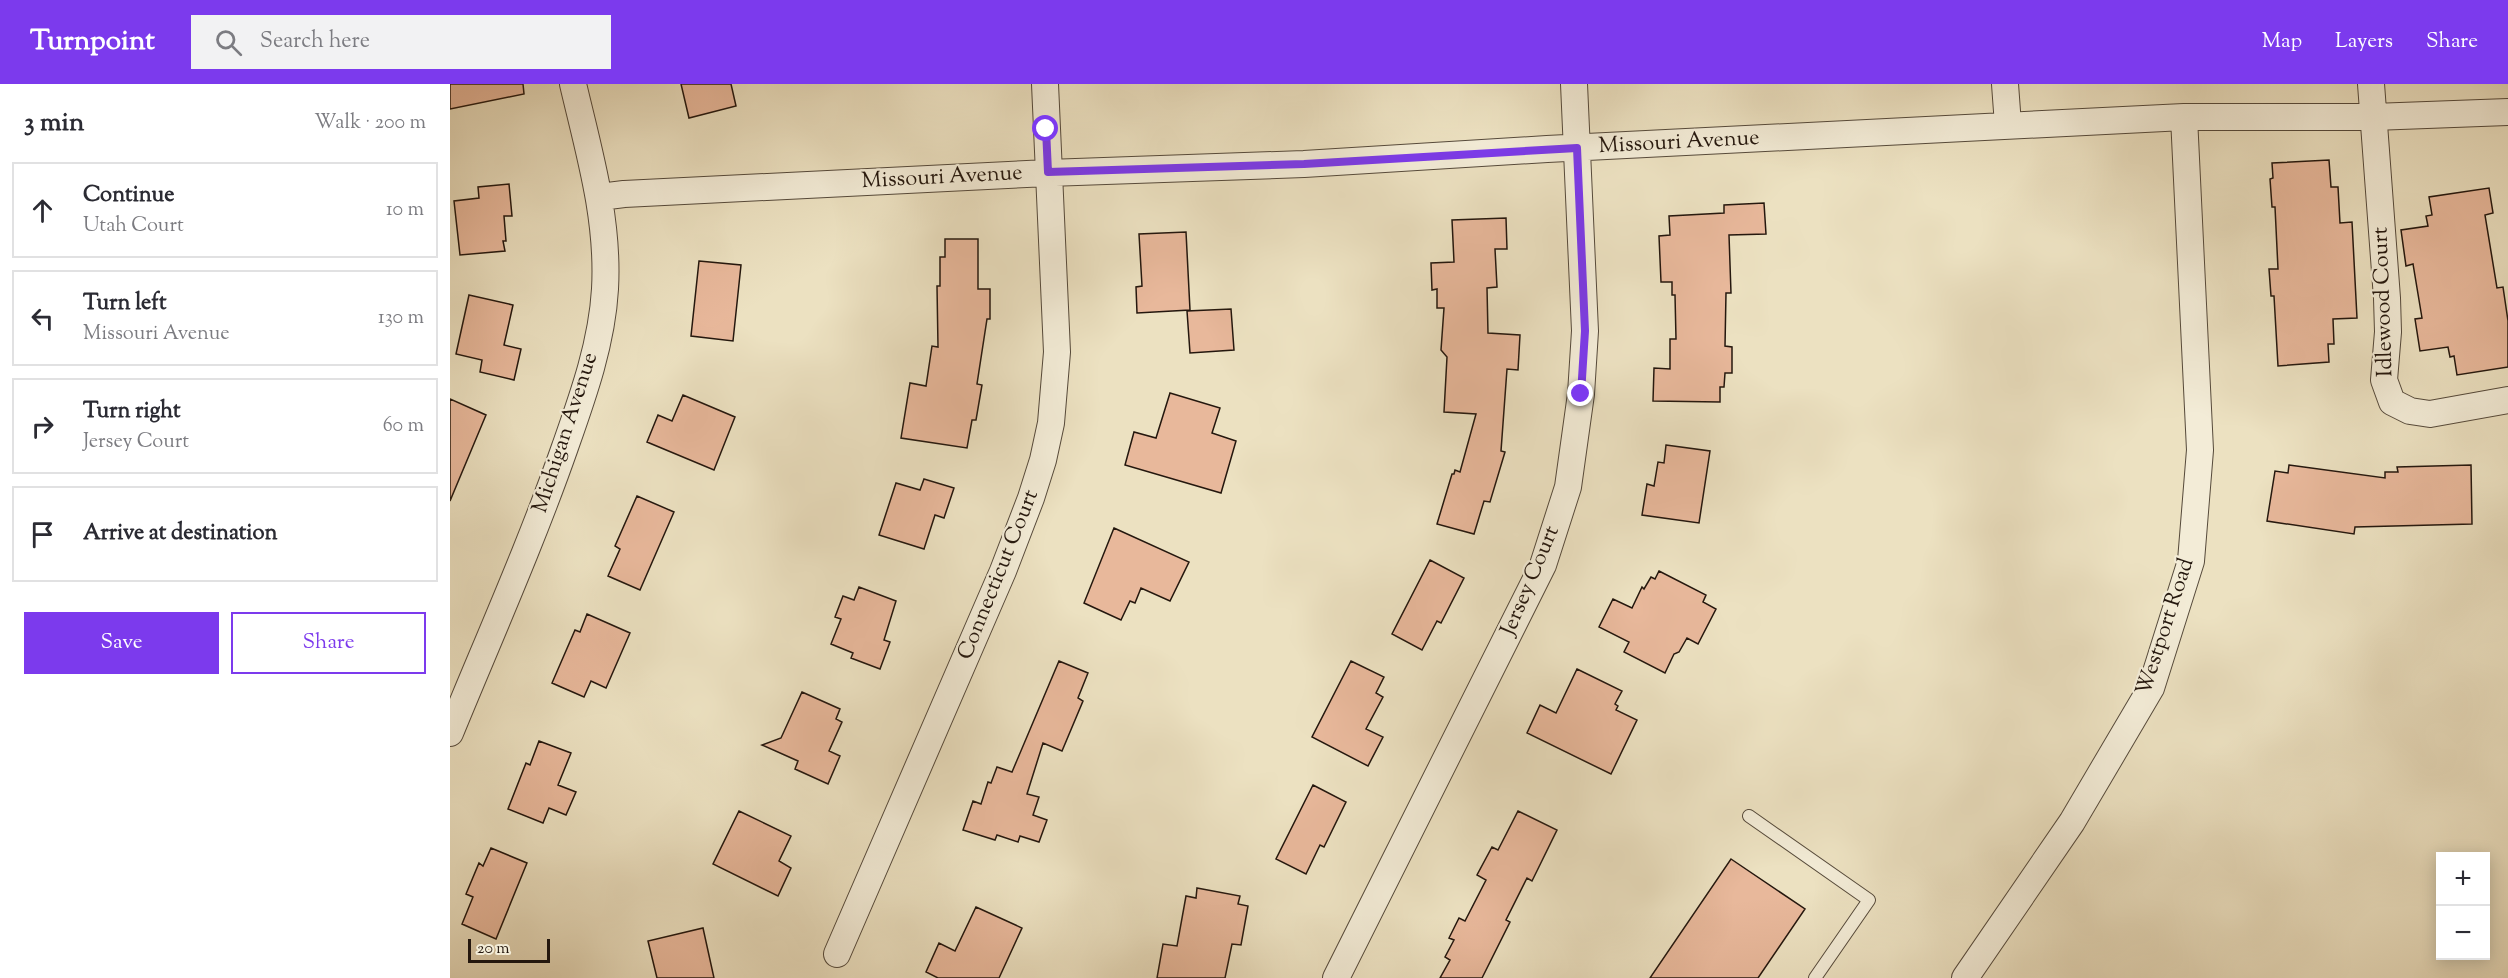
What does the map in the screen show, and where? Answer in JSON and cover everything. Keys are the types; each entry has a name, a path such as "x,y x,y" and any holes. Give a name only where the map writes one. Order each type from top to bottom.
{"street":[{"name":"Michigan Avenue","path":"450,733 550,489 590,373 605,291 605,241 600,197 573,84"},
{"name":"Connecticut Court","path":"837,954 1003,571 1043,460 1051,423 1057,352 1045,84"},
{"name":"Jersey Court","path":"1336,978 1543,565 1568,487 1581,394 1585,331 1574,84"},
{"path":"2005,84 2008,126"},
{"path":"2371,84 2373,117"},
{"path":"2184,117 2373,117 2508,112"},
{"name":"Missouri Avenue","path":"600,197 631,193 1048,172 1304,164 2184,117"},
{"name":"Westport Road","path":"1965,978 2072,822 2151,688 2191,561 2200,450 2184,117"},
{"name":"Idlewood Court","path":"2373,117 2387,298 2388,332 2385,380 2392,402 2410,411 2430,414 2508,399"}],"lane":[{"path":"1749,816 1869,900 1815,978"}],"building":[{"path":"450,84 523,84 524,94 450,109"},
{"path":"681,84 731,84 736,106 689,118"},
{"path":"2329,160 2331,187 2338,187 2340,223 2352,222 2357,318 2333,319 2334,344 2328,344 2329,362 2278,366 2274,296 2271,296 2269,269 2278,269 2275,207 2272,207 2270,179 2273,178 2272,163"},
{"path":"509,184 512,216 504,216 505,251 460,255 454,201 479,198 478,187"},
{"path":"2489,188 2493,213 2485,215 2497,288 2503,287 2508,321 2508,367 2457,375 2454,356 2450,357 2448,347 2420,351 2415,319 2422,318 2413,264 2406,266 2401,230 2428,226 2426,216 2432,215 2429,197"},
{"path":"1764,203 1766,234 1729,235 1731,293 1726,293 1725,346 1732,347 1732,373 1725,373 1724,387 1720,387 1720,402 1653,401 1654,368 1670,369 1670,339 1676,339 1675,295 1672,295 1672,282 1661,282 1659,236 1670,235 1669,216 1724,213 1724,205"},
{"path":"1506,218 1507,249 1495,249 1497,287 1487,288 1488,333 1520,335 1518,370 1507,369 1501,451 1505,452 1490,502 1484,501 1474,534 1437,524 1452,474 1455,470 1460,472 1476,414 1444,412 1447,357 1441,350 1444,308 1437,308 1437,289 1432,290 1431,263 1454,262 1452,220"},
{"path":"1186,232 1190,310 1137,313 1136,287 1142,286 1139,234"},
{"path":"945,239 978,239 978,289 990,289 990,319 987,319 977,384 982,385 976,420 972,420 967,448 901,438 910,383 926,386 932,346 938,347 937,286 940,286 940,257 945,257"},
{"path":"699,261 741,265 733,341 691,336"},
{"path":"469,295 513,305 504,345 521,349 514,380 480,372 482,360 456,354"},
{"path":"1231,309 1234,350 1190,353 1187,311"},
{"path":"1170,393 1220,408 1212,433 1236,441 1221,493 1125,465 1134,432 1156,438"},
{"path":"683,395 735,417 714,470 647,442 658,415 672,421"},
{"path":"450,399 486,415 450,501"},
{"path":"1666,445 1710,451 1699,523 1642,515 1647,484 1654,486 1658,462 1664,463"},
{"path":"2289,465 2385,478 2385,472 2398,472 2397,467 2471,465 2472,524 2355,527 2354,534 2267,521 2275,471 2288,473"},
{"path":"924,479 954,488 944,518 935,515 924,549 879,535 896,483 920,490"},
{"path":"637,496 674,512 640,590 608,576 620,549 615,546"},
{"path":"1114,528 1189,562 1170,601 1141,588 1135,603 1130,601 1121,620 1084,603"},
{"path":"1430,560 1464,578 1441,623 1437,621 1422,650 1392,634"},
{"path":"1659,571 1706,595 1703,602 1716,609 1698,644 1687,638 1679,652 1674,654 1665,673 1624,652 1629,642 1599,627 1613,599 1632,608 1642,587 1644,589 1651,577 1655,579"},
{"path":"859,587 896,601 884,640 890,642 880,669 851,658 853,653 831,644 841,619 835,617 843,596 854,600"},
{"path":"587,614 630,633 606,688 591,681 584,697 552,683 575,630 580,632"},
{"path":"1059,661 1088,673 1078,698 1083,701 1062,751 1043,743 1027,794 1039,797 1033,815 1047,820 1039,842 1020,836 1018,842 997,835 995,840 963,830 973,801 981,804 988,782 991,783 997,767 1012,772"},
{"path":"1351,661 1384,677 1376,693 1383,697 1366,729 1383,737 1368,766 1312,737"},
{"path":"1577,669 1622,691 1615,704 1618,706 1616,710 1637,720 1611,774 1527,733 1540,705 1556,713"},
{"path":"802,692 840,709 836,719 842,722 829,751 840,756 828,784 795,769 798,761 762,745 781,738"},
{"path":"539,741 571,753 558,785 576,792 566,815 549,808 543,823 508,809 526,763 530,765"},
{"path":"1313,785 1346,802 1324,847 1320,845 1306,874 1276,859"},
{"path":"739,811 791,836 779,861 791,868 778,896 713,864"},
{"path":"1518,811 1557,830 1532,881 1527,878 1506,920 1510,922 1482,978 1440,978 1450,960 1445,957 1454,940 1449,938 1459,918 1465,921 1486,880 1477,875 1492,847 1498,850"},
{"path":"491,848 527,863 496,939 462,924 473,897 466,894 479,863 483,866"},
{"path":"1731,859 1805,909 1758,978 1650,978"},
{"path":"1197,888 1240,896 1238,904 1248,906 1241,945 1232,944 1225,978 1157,978 1163,944 1177,946 1186,896 1196,898"},
{"path":"976,907 1022,928 999,978 938,978 926,972 939,943 955,951"},
{"path":"703,928 714,978 657,978 648,941"}],"route":[{"path":"1046,129 1048,172 1304,164 1577,148 1585,331 1581,394"}]}
